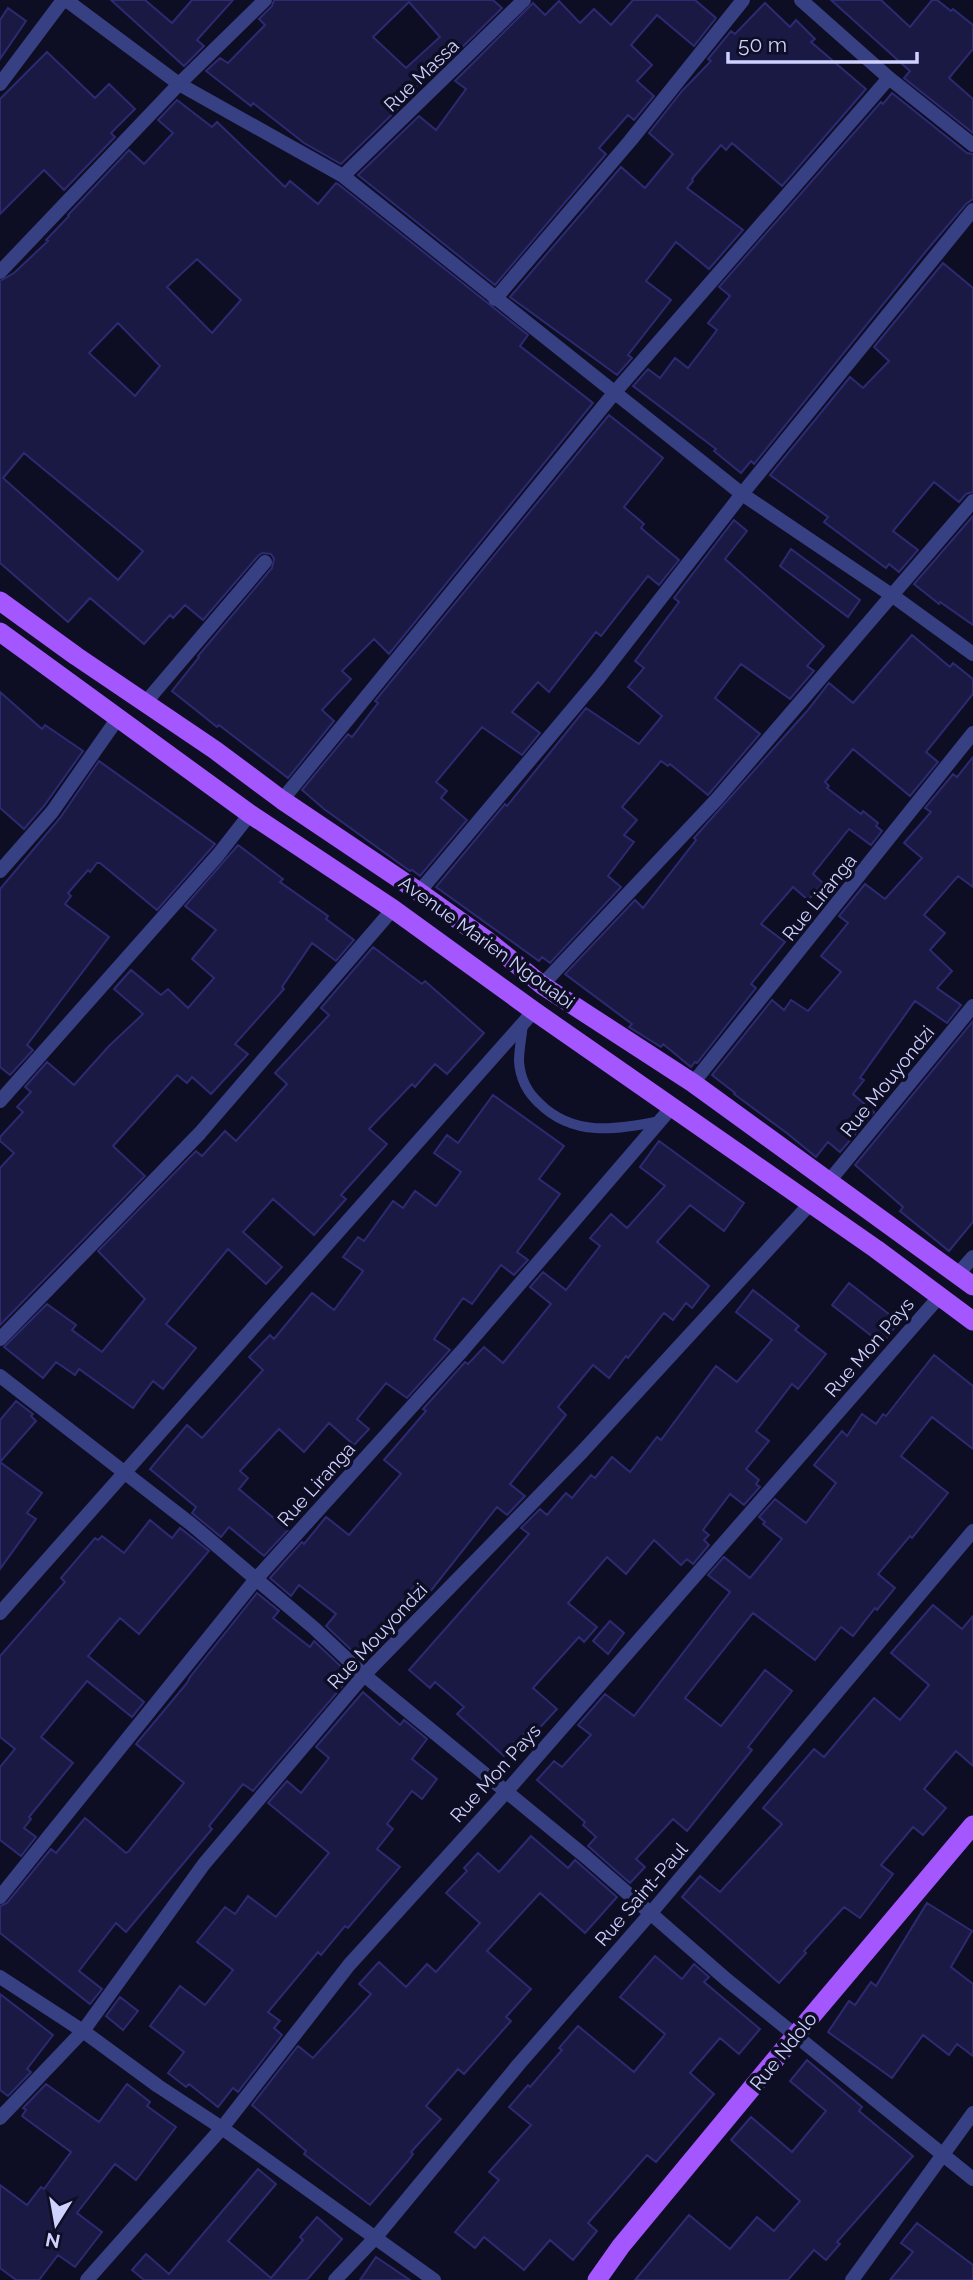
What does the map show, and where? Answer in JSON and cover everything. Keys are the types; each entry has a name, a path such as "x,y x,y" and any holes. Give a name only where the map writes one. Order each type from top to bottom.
{"main road":[{"name":"Avenue Marien Ngouabi","path":"0,601 215,750 282,800 419,892 488,941 542,985 693,1083 965,1280"},
{"path":"0,632 250,814 393,909 528,1017 666,1114 810,1204 876,1249 973,1321"},
{"name":"Rue Ndolo","path":"597,2280 621,2246 794,2036 973,1825"}],"street":[{"path":"0,84 65,0 179,84 343,176 742,495 973,653"},
{"path":"0,272 179,84 265,0"},
{"name":"Rue Massa","path":"343,176 524,0"},
{"path":"495,299 630,141 743,0"},
{"path":"801,0 889,78 973,145"},
{"path":"282,800 615,392 889,78"},
{"path":"419,892 598,679 742,495 973,210"},
{"path":"542,985 717,799 973,501"},
{"path":"145,703 265,562"},
{"path":"0,871 52,811 118,718"},
{"name":"Rue Liranga","path":"693,1083 973,733"},
{"path":"0,1101 218,855 250,814"},
{"path":"0,1339 200,1133 393,909"},
{"name":"Rue Mouyondzi","path":"830,1180 973,1006"},
{"path":"0,1613 528,1017"},
{"name":"Rue Liranga","path":"0,1897 256,1579 462,1352 666,1114"},
{"name":"Rue Mouyondzi","path":"0,2118 83,2031 204,1864 364,1675 582,1452 810,1204"},
{"path":"965,1280 973,1257"},
{"name":"Rue Mon Pays","path":"87,2280 222,2128 349,1965 506,1792 939,1297"},
{"path":"0,1376 191,1524 314,1628 364,1675 586,1857 794,2036 973,2179"},
{"name":"Rue Saint-Paul","path":"335,2280 375,2238 519,2064 650,1914 973,1531"},
{"path":"0,1977 222,2128 434,2280"},
{"path":"852,2280 973,2113"}],"lane":[{"path":"528,1017 519,1062 527,1091 553,1117 587,1129 630,1128 666,1114"}],"building":[{"path":"111,0 145,0 172,23 192,0 233,0 197,40 204,46 184,66"},
{"path":"274,0 493,0 502,8 440,69 438,67 400,102 403,104 341,164 304,143 206,71 220,58 228,63 265,25 259,19 272,6","holes":["409,2 440,37 406,68 373,37"]},
{"path":"633,0 695,0 716,18 694,46 657,15 631,45 652,65 637,81 654,96 634,120 628,115 599,148 606,154 495,285 358,175 419,116 436,130 466,89 455,81 533,3 545,15 559,1 580,23 594,9 611,25"},
{"path":"831,0 881,0 910,27 932,0 937,0 973,25 973,49 949,78 973,99 973,133 904,78 910,71"},
{"path":"765,3 790,27 796,20 815,39 811,42 866,89 782,186 732,143 726,150 721,145 687,188 743,230 709,269 676,242 646,281 671,300 628,355 632,358 617,375 510,297 621,167 645,188 673,154 649,133 682,91 711,61 708,59 731,31 735,34"},
{"path":"8,8 26,21 0,59 0,20"},
{"path":"47,52 95,98 109,84 135,109 111,133 115,137 64,190 44,170 0,214 0,99"},
{"path":"892,93 967,153 973,154 973,199 927,250 754,464 751,461 741,473 714,451 716,449 633,386 648,369 660,378 675,358 688,368 717,330 708,323 730,296 719,287 881,102 883,104"},
{"path":"177,100 212,127 217,122 285,187 290,181 318,204 336,183 338,184 528,335 520,346 593,403 389,654 374,639 342,671 351,679 322,710 334,721 288,778 172,691 272,568 274,559 271,554 262,553 258,556 203,620 185,605 173,618 170,615 144,644 90,598 68,622 0,563 0,281 14,273 48,241 46,240 68,215 129,150 144,164 173,133 158,120","holes":["197,259 241,300 212,333 167,287","118,323 160,366 135,396 89,353","24,453 143,551 118,580 3,478"]},
{"path":"943,263 973,288 973,492 966,494 959,502 934,482 893,531 918,550 899,572 889,564 886,568 824,522 828,517 770,475 850,377 863,388 889,361 874,347"},
{"path":"609,415 663,458 624,507 644,524 641,528 679,560 659,585 648,576 601,636 596,632 549,692 538,682 512,712 540,733 522,755 482,727 436,782 447,791 441,798 467,820 420,876 324,809 302,790 348,734 352,737 378,703 375,701"},
{"path":"973,516 973,625 940,602 939,604 914,584"},
{"path":"734,520 747,531 725,559 824,646 807,666 814,671 790,699 741,664 715,698 760,734 708,795 670,764 668,766 661,761 622,807 637,820 624,835 634,842 608,876 621,887 550,963 542,957 539,961 436,887 505,804 507,806 586,708 639,744 662,716 628,687 644,668 635,661 679,602 674,598"},
{"path":"791,549 860,600 848,617 780,566"},
{"path":"912,635 950,667 953,663 973,679 973,694 926,752 938,762 910,796 853,749 825,782 829,786 827,788 861,814 863,811 878,823 876,826 882,831 871,845 849,829 813,874 823,883 808,900 793,887 761,924 785,942 751,984 756,988 691,1067 663,1044 661,1047 629,1027 632,1024 565,974 635,900 643,908 696,840 694,838 829,683 853,703"},
{"path":"0,692 42,729 45,725 83,751 24,829 0,808"},
{"path":"973,757 973,887 958,876 924,915 945,933 930,950 952,971 937,988 961,1005 947,1023 915,1001 860,1078 864,1080 853,1094 874,1112 840,1152 828,1142 816,1157 712,1075 772,1000 784,1010 791,1000 808,1011 841,972 821,956 848,923 839,916 865,884 885,899 922,858 904,843 931,812 925,808 953,774 957,777"},
{"path":"99,761 215,844 157,910 100,863 90,872 88,870 68,893 71,896 65,904 109,937 27,1045 33,1050 10,1075 0,1067 0,889 60,818"},
{"path":"238,845 283,879 280,882 328,916 326,919 354,940 336,961 312,943 282,987 284,989 235,1044 248,1054 211,1094 192,1077 187,1083 177,1075 113,1146 145,1176 0,1325 0,1168 14,1153 0,1141 0,1137 23,1112 17,1107 31,1092 25,1087 47,1062 74,1085 143,1014 114,989 131,970 161,995 168,989 188,1008 214,978 192,959 216,930 185,906"},
{"path":"373,947 422,984 425,981 484,1033 447,1074 435,1064 415,1087 412,1084 369,1129 387,1144 341,1195 346,1199 314,1235 273,1199 243,1232 282,1267 266,1284 228,1249 166,1324 196,1348 163,1389 153,1381 133,1408 79,1369 75,1375 56,1362 43,1378 4,1347 47,1304 76,1325 72,1330 102,1352 145,1299 98,1251 196,1151 202,1156 225,1131 236,1141 287,1084 275,1073 329,1015 321,1008"},
{"path":"973,1021 973,1222 949,1251 900,1211 903,1207 855,1165"},
{"path":"493,1095 564,1146 539,1179 560,1194 517,1252 528,1260 514,1275 501,1265 472,1304 463,1298 434,1339 450,1350 407,1398 386,1383 357,1419 369,1429 354,1445 329,1423 304,1452 279,1429 240,1471 248,1478 239,1489 288,1530 264,1556 229,1527 221,1537 192,1513 196,1507 150,1469 187,1425 202,1438 263,1370 249,1357 270,1335 274,1339 312,1293 334,1310 363,1271 343,1257 358,1237 364,1241 393,1201 403,1208 415,1191 436,1206 461,1172 434,1153 447,1135 458,1143"},
{"path":"659,1141 744,1203 724,1231 690,1205 657,1242 709,1286 692,1308 686,1303 673,1320 664,1313 609,1378 593,1365 558,1407 566,1415 510,1484 525,1496 507,1515 497,1507 429,1593 417,1583 387,1621 396,1628 380,1644 377,1642 362,1660 326,1626 336,1614 299,1585 291,1596 270,1578 326,1517 349,1535 401,1474 384,1460 426,1411 423,1409 465,1362 468,1364 484,1347 503,1363 551,1304 530,1287 543,1272 566,1290 600,1246 590,1238 611,1214 627,1228 665,1186 640,1167"},
{"path":"849,1283 899,1322 882,1344 832,1305"},
{"path":"753,1290 799,1326 795,1330 826,1354 798,1389 792,1384 756,1431 769,1441 746,1469 759,1480 756,1484 760,1487 744,1505 730,1494 703,1530 709,1535 704,1540 709,1545 693,1564 687,1559 681,1565 654,1540 626,1574 607,1557 568,1603 597,1627 584,1642 579,1637 533,1688 557,1709 535,1733 530,1727 504,1756 457,1714 464,1707 435,1682 430,1688 409,1670 529,1534 521,1528 540,1509 547,1515 566,1493 572,1498 591,1475 595,1478 612,1457 630,1472 657,1437 661,1440 716,1366 737,1382 772,1340 736,1312"},
{"path":"934,1355 973,1386 973,1449 932,1417 901,1456 948,1493 912,1538 910,1536 878,1574 895,1588 853,1636 841,1627 815,1660 753,1613 685,1698 721,1726 765,1670 792,1691 748,1747 752,1750 687,1831 673,1819 636,1859 645,1867 630,1883 588,1846 596,1837 583,1825 585,1822 537,1780 554,1761 562,1767 591,1735 578,1725 605,1694 634,1716 730,1592 708,1575 724,1557 750,1578 782,1539 763,1524 765,1522 759,1517 775,1499 806,1523 836,1483 814,1465 842,1431 847,1436 862,1414 876,1424 883,1414 886,1416"},
{"path":"16,1401 33,1414 31,1416 36,1421 0,1462 0,1420"},
{"path":"0,1462 42,1493 27,1513 36,1519 0,1569"},
{"path":"150,1520 172,1538 180,1528 209,1551 139,1634 120,1618 88,1656 144,1702 132,1717 87,1681 41,1737 73,1763 29,1817 31,1819 24,1828 36,1837 21,1856 0,1840 0,1767 15,1749 0,1737 0,1656 65,1582 61,1578 95,1538 98,1540 102,1536 124,1553"},
{"path":"257,1593 279,1611 273,1618 310,1647 314,1641 351,1676 253,1791 243,1784 209,1826 212,1829 126,1932 116,1923 79,1971 102,1989 90,2004 0,1933 0,1906 7,1903 51,1849 56,1853 85,1818 126,1853 129,1851 184,1783 136,1744"},
{"path":"933,1605 962,1629 973,1616 973,1766 956,1751 924,1789 946,1808 923,1835 913,1827 881,1865 893,1874 860,1918 844,1907 779,1983 682,1897 700,1876 720,1892 782,1824 763,1808 814,1749 824,1757 874,1698 900,1720 929,1685 891,1653"},
{"path":"610,1621 624,1633 608,1654 593,1641"},
{"path":"363,1692 400,1725 404,1720 427,1739 412,1759 437,1779 422,1799 412,1791 387,1824 393,1829 377,1849 400,1867 348,1928 345,1926 321,1955 318,1952 268,2012 280,2021 274,2028 282,2035 238,2092 233,2088 218,2107 189,2084 186,2087 168,2073 184,2052 150,2026 180,1986 205,2005 233,1970 197,1942 225,1907 235,1914 248,1896 276,1917 329,1853 268,1803 287,1781 301,1793 329,1758 316,1747"},
{"path":"531,1836 568,1868 575,1860 617,1897 585,1933 540,1893 487,1951 531,1989 506,2017 511,2021 464,2074 458,2069 426,2106 441,2119 411,2152 413,2154 407,2162 370,2205 304,2154 306,2151 252,2105 298,2046 313,2058 371,1994 359,1984 379,1962 406,1987 427,1964 436,1972 480,1923 446,1893 467,1871 464,1868 478,1853 499,1872"},
{"path":"927,1903 972,1931 951,1967 973,1984 973,2056 957,2044 949,2055 923,2035 892,2078 828,2032 849,2001 855,2005 871,1982 876,1986"},
{"path":"655,1956 682,1979 694,1964 709,1977 704,1982 760,2029 739,2054 720,2038 690,2073 714,2094 656,2162 647,2155 588,2223 597,2231 573,2260 550,2240 524,2270 484,2237 475,2248 455,2232 499,2180 489,2172 531,2125 509,2107 562,2050 559,2048 578,2026 634,2072 665,2034 620,1997"},
{"path":"0,1994 53,2035 27,2069 31,2072 8,2096 0,2090"},
{"path":"120,1997 138,2011 123,2030 106,2016"},
{"path":"807,2060 862,2107 859,2111 913,2156 837,2242 840,2244 826,2260 814,2250 788,2280 635,2280 689,2215 730,2249 757,2217 774,2231 800,2201 731,2140 751,2117 792,2152 826,2111 790,2081"},
{"path":"46,2084 99,2122 127,2084 150,2102 147,2106 176,2127 136,2180 115,2164 77,2213 102,2232 75,2267 58,2255 39,2280 16,2280 0,2268 0,2185 27,2205 41,2187 44,2189 71,2152 22,2116 26,2110 23,2108"},
{"path":"258,2169 276,2184 228,2241 271,2278 303,2240 300,2237 317,2217 342,2239 307,2280 144,2280 132,2270 146,2254 169,2274"},
{"path":"917,2223 973,2265 973,2280 890,2280 913,2252 901,2243"},
{"path":"376,2257 410,2280 360,2280"}]}
